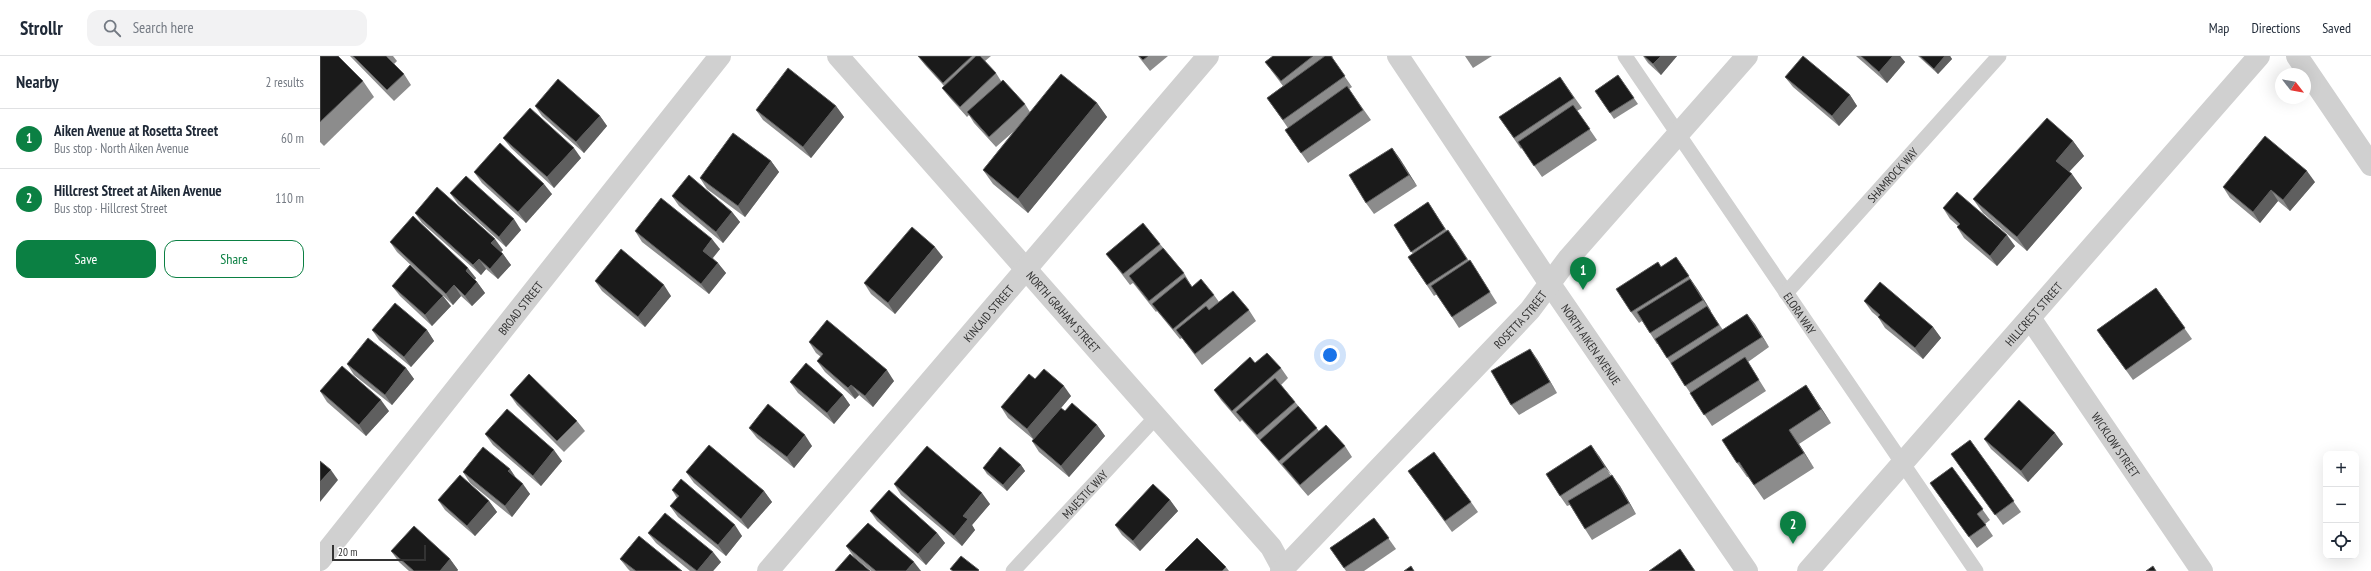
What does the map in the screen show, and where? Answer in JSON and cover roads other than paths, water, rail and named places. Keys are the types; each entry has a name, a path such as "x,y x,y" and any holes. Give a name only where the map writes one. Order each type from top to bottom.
{"street":[{"name":"BROAD STREET","path":"320,560 720,56"},
{"name":"NORTH GRAHAM STREET","path":"838,56 1271,547 1283,570"},
{"name":"KINCAID STREET","path":"768,571 1208,56"},
{"name":"NORTH AIKEN AVENUE","path":"1398,56 1550,284 1747,571"},
{"name":"ROSETTA STREET","path":"1283,570 1530,310 1568,259 1747,56"},
{"name":"HILLCREST STREET","path":"1808,571 2259,56"},
{"path":"2297,56 2371,165"},
{"name":"WICKLOW STREET","path":"2030,318 2202,571"}],"lane":[{"name":"ELORA WAY","path":"1625,56 1976,571"},
{"name":"SHAMROCK WAY","path":"1786,293 1999,56"},
{"name":"MAJESTIC WAY","path":"1013,571 1156,417"}],"place":[{"name":"Aiken Avenue at Rosetta Street","path":"1583,290"},
{"name":"Hillcrest Street at Aiken Avenue","path":"1793,544"}]}
